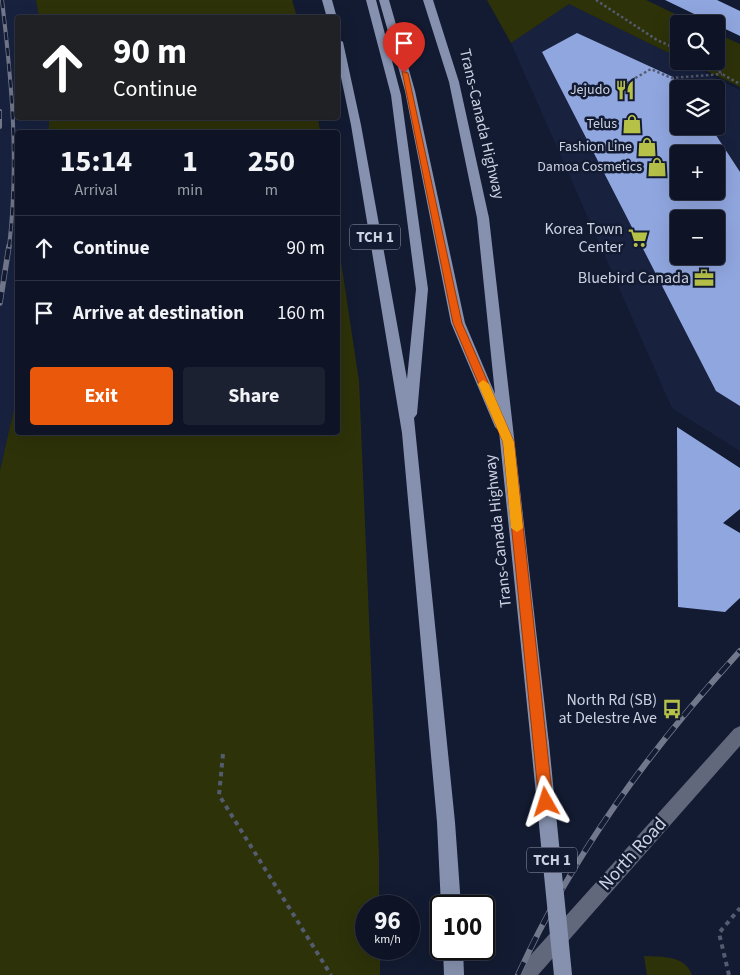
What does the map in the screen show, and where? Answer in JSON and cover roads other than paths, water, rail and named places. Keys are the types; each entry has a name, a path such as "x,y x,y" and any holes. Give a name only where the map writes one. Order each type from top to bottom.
{"highway":[{"path":"327,0 331,15"},
{"path":"371,0 396,95 422,289 409,433"},
{"path":"384,0 410,91 458,323 508,442"},
{"name":"Trans-Canada Highway","path":"428,0 454,82 483,218 564,975"},
{"name":"TCH 1","path":"340,51 356,125 409,433 446,822 450,895"},
{"path":"453,960 454,975"}],"main road":[{"name":"North Road","path":"526,975 740,734"}],"railway":[{"path":"2,0 9,62 14,154 14,184 9,247"},
{"path":"0,111 0,127"},
{"path":"0,303 9,246"},
{"path":"518,975 564,887 616,804 675,727 740,651"}],"place":[{"name":"Jejudo","path":"625,90"},
{"name":"Telus","path":"632,124"},
{"name":"Fashion Line","path":"647,147"},
{"name":"Damoa Cosmetics","path":"657,167"},
{"name":"Korea Town Center","path":"638,238"},
{"name":"Bluebird Canada","path":"704,278"},
{"name":"North Rd (SB) at Delestre Ave","path":"672,709"}]}
